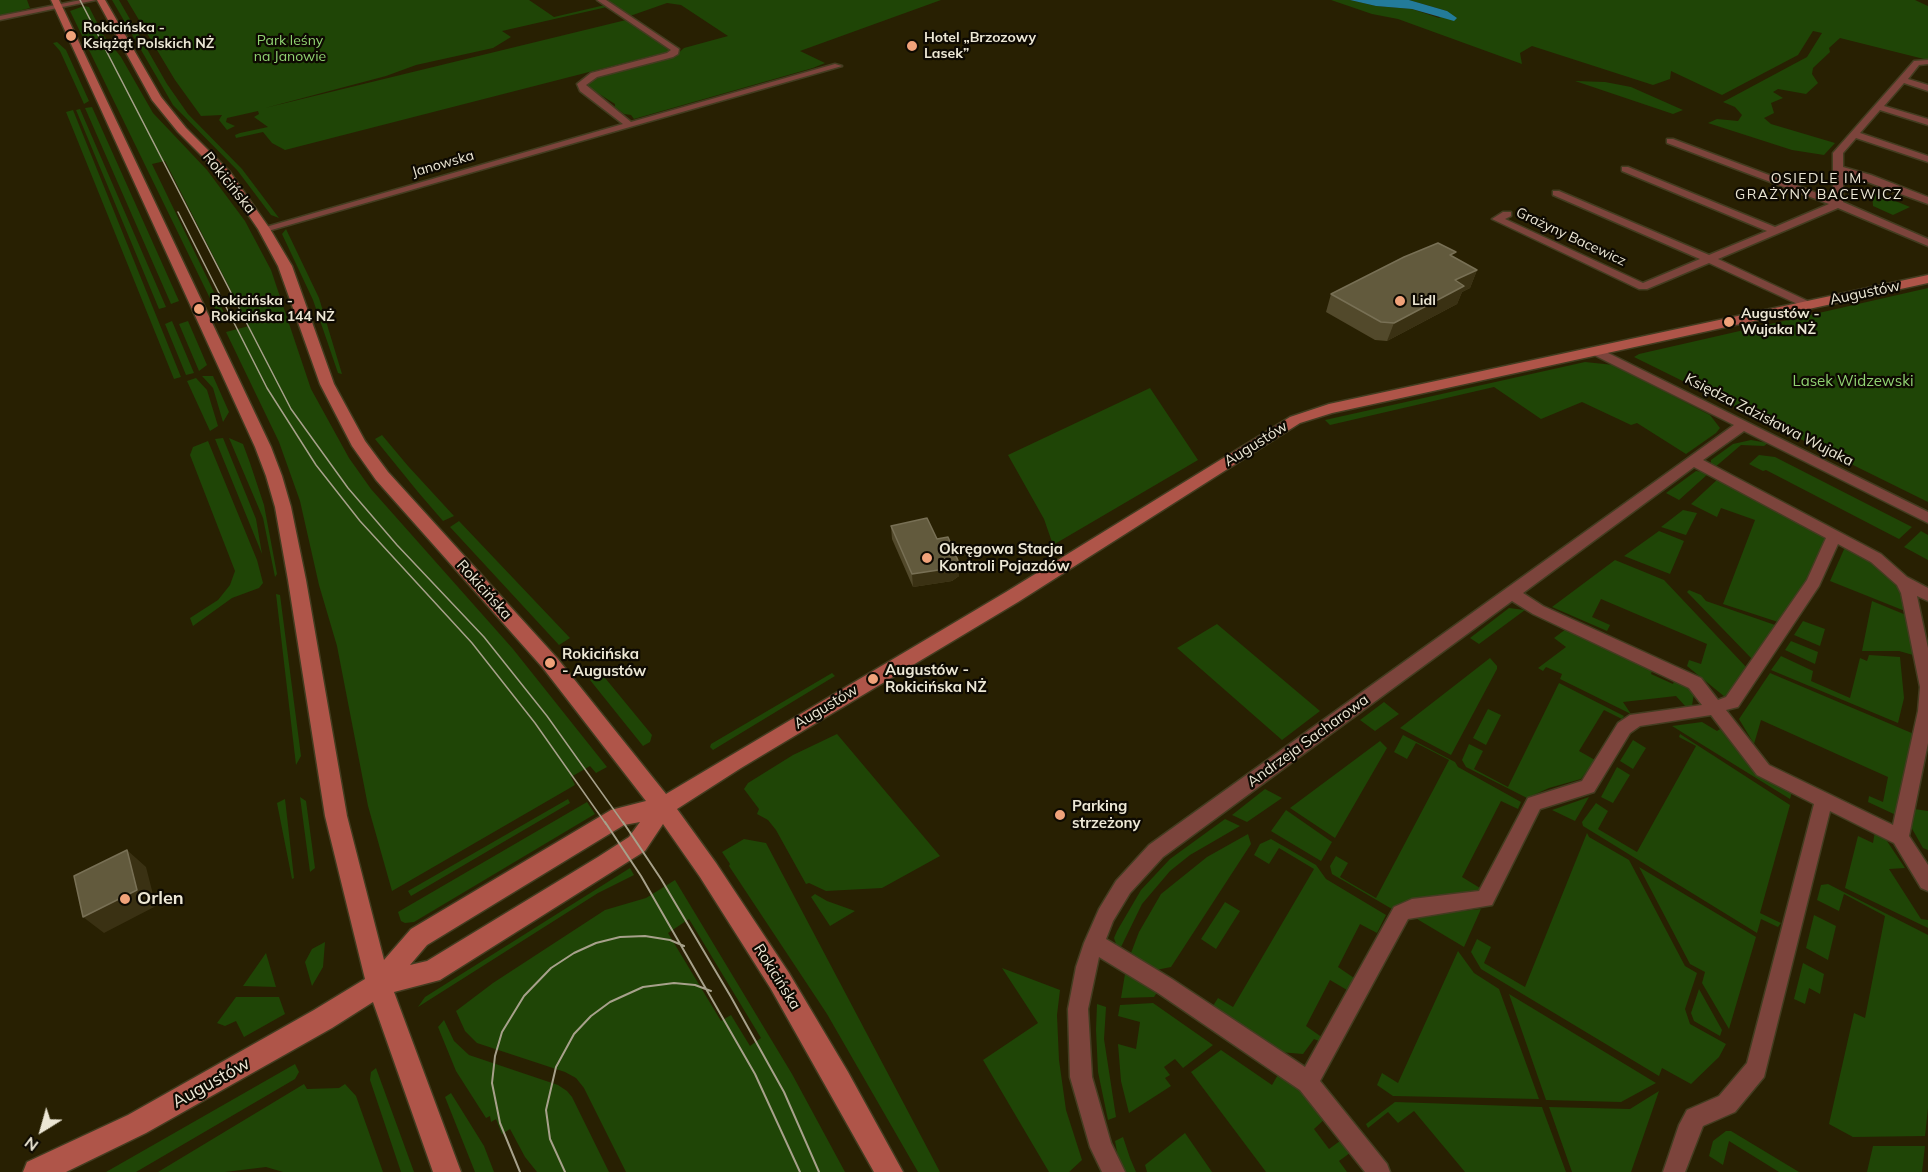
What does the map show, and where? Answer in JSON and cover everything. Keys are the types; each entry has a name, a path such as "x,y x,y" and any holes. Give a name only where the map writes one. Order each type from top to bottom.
{"main road":[{"name":"Rokicińska","path":"101,0 156,98 182,130 226,174 264,229 285,266 327,384 358,442 382,476 550,663 663,807 708,870 780,981 889,1172"},
{"path":"56,3 263,447 274,476 283,507 297,580 336,816 380,984 447,1172"},
{"name":"Augustów","path":"37,1172 137,1124 317,1023 380,984 419,937 619,816 663,807 734,762 1012,597 1295,420 1329,409 1928,279"},
{"name":"Augustów","path":"380,984 432,972 638,844 663,807"}],"street":[{"path":"0,18 56,3 92,0"},
{"path":"601,0 675,48 675,52 670,55 594,75 581,84 629,125"},
{"path":"1838,204 1838,153 1917,63 1928,63"},
{"name":"Janowska","path":"264,229 838,66"},
{"path":"1902,80 1928,88"},
{"path":"1878,107 1928,122"},
{"path":"1854,134 1928,159"},
{"path":"1670,141 1838,204 1928,243"},
{"path":"1837,168 1868,177 1928,201"},
{"path":"1625,169 1774,230"},
{"path":"1556,192 1808,305"},
{"path":"1629,294 1838,204"},
{"name":"Grażyny Bacewicz","path":"1507,214 1497,219 1643,287"},
{"name":"Księdza Zdzisława Wujaka","path":"1596,351 1928,518"},
{"name":"Andrzeja Sacharowa","path":"1114,1172 1101,1147 1081,1077 1078,1009 1086,967 1094,943 1106,915 1123,887 1155,851 1513,594 1743,425"},
{"path":"1694,461 1876,558 1902,581 1928,595"},
{"path":"1308,1082 1401,913 1412,908 1485,898 1534,803 1588,786 1624,728 1636,720 1715,709 1732,702 1817,577 1834,536"},
{"path":"1900,837 1926,711 1928,687 1908,593 1902,581"},
{"path":"1513,594 1538,610 1695,683 1763,770 1900,837 1928,882"},
{"path":"1674,1172 1690,1125 1695,1118 1727,1104 1756,1069 1824,801"},
{"path":"1094,943 1165,986 1308,1082 1379,1172"}],"green space":[{"path":"0,0 27,0 30,8 0,16"},
{"path":"112,0 119,0 167,84 188,114 242,169 279,218 271,215 237,170 173,105"},
{"name":"Park leśny na Janowie","path":"127,0 529,0 554,17 605,5 607,7 502,31 511,37 493,48 416,65 386,76 265,108 626,20 671,51 285,150 272,143 263,132 236,138 235,135 240,133 268,127 254,117 259,114 258,111 227,118 226,122 235,126 227,130 219,120 222,115 201,116 175,80"},
{"path":"606,0 941,0 800,51 825,63 813,68 634,119 588,87 588,82 602,76 674,57 684,48 728,36 681,5 667,3 630,16"},
{"path":"1331,0 1350,0 1376,6 1412,9 1439,18 1447,11 1409,0 1915,0 1928,6 1928,60 1840,38 1829,48 1830,52 1813,68 1812,74 1818,83 1806,94 1778,89 1773,92 1783,98 1771,103 1774,113 1764,118 1771,124 1835,143 1824,155 1792,150 1708,123 1717,119 1738,121 1742,115 1735,107 1723,102 1807,57 1822,33 1813,31 1798,55 1722,95 1671,71 1670,79 1653,85 1532,46 1520,53 1522,64 1398,19 1372,14"},
{"path":"84,6 89,7 104,36 121,57 153,113 207,170 245,221 271,270 311,389 349,458 371,489 513,649 607,767 596,773 590,766 571,777 575,785 392,891 368,806 337,646 319,585 300,501 279,442 226,332 249,326 165,161 152,164 227,319 221,321 70,11"},
{"path":"57,42 66,50 89,101 84,104 60,51 53,43"},
{"path":"1575,81 1605,82 1631,87 1683,110 1673,114"},
{"path":"92,107 179,301 171,304 85,108"},
{"path":"80,109 166,307 159,309 76,110"},
{"path":"73,110 181,377 174,379 66,112"},
{"path":"1872,192 1910,207 1893,215 1873,206"},
{"path":"286,229 319,298 342,374 338,373 313,300 282,234"},
{"name":"Lasek Widzewski","path":"1928,288 1928,502 1634,357 1639,354"},
{"path":"172,321 194,373 186,375 165,324"},
{"path":"188,321 207,365 199,371 179,324"},
{"path":"1585,362 1614,365 1710,415 1720,428 1686,454 1637,423 1631,425 1582,402 1541,419 1494,387 1330,425 1325,420"},
{"path":"202,376 213,376 229,412 223,422 213,388"},
{"path":"196,378 207,390 218,426 210,431 187,381"},
{"path":"1150,388 1198,460 1053,545 1044,519 1008,455"},
{"path":"382,435 454,516 443,521 375,439"},
{"path":"223,438 256,519 262,554 215,439"},
{"path":"229,438 243,444 264,505 277,574 275,577 263,518"},
{"path":"1751,440 1768,443 1764,446 1741,445 1714,468 1711,464 1711,460 1733,444"},
{"path":"208,441 257,560 263,583 259,588 232,598 193,626 190,618 218,600 230,585 235,571 190,455 193,447"},
{"path":"1759,455 1775,457 1912,527 1899,539 1766,470 1763,471 1749,464"},
{"path":"1696,471 1709,473 1679,500 1666,493"},
{"path":"1719,478 1815,529 1824,538 1825,546 1814,571 1778,622 1723,604 1755,520 1721,508 1717,517 1691,504"},
{"path":"1683,510 1697,513 1686,535 1661,527"},
{"path":"459,521 570,638 559,645 450,527"},
{"path":"1659,531 1684,541 1670,574 1624,556"},
{"path":"1921,531 1928,535 1928,560 1904,547"},
{"path":"1845,547 1867,559 1899,587 1905,611 1830,581"},
{"path":"1615,560 1664,580 1747,668 1725,697 1687,666 1689,660 1701,664 1707,644 1601,599 1592,617 1610,625 1607,631 1552,607"},
{"path":"1689,590 1701,595 1706,601 1775,625 1752,659 1687,592"},
{"path":"276,594 280,595 301,756 296,765"},
{"path":"1872,601 1906,615 1913,655 1899,651 1862,651"},
{"path":"1509,608 1525,610 1479,644 1470,638"},
{"path":"1803,621 1825,629 1820,646 1794,635"},
{"path":"1217,624 1320,711 1282,740 1177,648"},
{"path":"1566,629 1653,668 1651,674 1673,684 1675,678 1694,693 1692,706 1686,707 1676,696 1623,702 1631,714 1560,679 1562,674 1546,667 1543,671 1538,668 1566,647 1554,638"},
{"path":"1791,641 1818,652 1815,664 1785,650"},
{"path":"1869,655 1900,657 1904,698 1898,723 1771,670 1781,656 1813,671 1811,681 1850,698 1860,658 1867,661"},
{"path":"1490,658 1497,669 1451,755 1400,728"},
{"path":"601,673 652,735 650,742 643,746 590,680"},
{"path":"832,673 835,676 713,750 710,747 711,744"},
{"path":"1770,673 1914,734 1896,815 1868,802 1869,796 1883,802 1888,777 1761,720 1754,744 1739,719"},
{"path":"1559,683 1624,716 1622,719 1604,710 1579,751 1595,760 1581,779 1549,788 1527,798 1466,767 1462,760 1469,744 1483,751 1474,769 1508,787"},
{"path":"1384,702 1399,714 1375,731 1360,720"},
{"path":"1488,709 1501,715 1486,745 1473,738"},
{"path":"1702,722 1717,731 1720,729 1751,769 1792,792 1790,799 1672,726"},
{"path":"837,734 940,856 882,888 826,891 809,883 806,884 776,830 768,820 757,814 759,809 744,789 748,783 793,755"},
{"path":"1680,734 1790,805 1760,913 1781,923 1778,927 1761,919 1757,933 1583,826 1582,822 1596,803 1608,811 1598,829 1637,852 1696,746 1679,737"},
{"path":"1403,735 1455,762 1458,767 1521,802 1518,809 1501,801 1462,877 1480,888 1477,892 1405,902 1392,909 1332,874 1330,866 1336,856 1348,863 1340,877 1376,898 1449,760 1416,743 1407,759 1394,752"},
{"path":"1633,740 1646,748 1633,769 1620,761"},
{"path":"1380,741 1387,748 1335,838 1290,808"},
{"path":"1617,767 1630,775 1613,803 1601,797"},
{"path":"1265,789 1282,798 1247,822 1232,815"},
{"path":"300,797 306,801 315,868 310,872"},
{"path":"1589,797 1575,821 1552,810"},
{"path":"285,799 294,878 292,879 277,803"},
{"path":"568,799 570,803 411,896 408,891"},
{"path":"587,802 595,814 414,922 401,921 398,912"},
{"path":"1914,809 1928,811 1928,850 1923,848 1911,827"},
{"path":"1286,810 1332,842 1321,861 1271,831"},
{"path":"1225,819 1240,826 1190,855 1170,871 1142,904 1121,947 1116,944 1114,938 1117,931 1141,890 1170,859"},
{"path":"1875,831 1885,838 1905,868 1889,869 1921,919 1928,920 1928,928 1845,888 1858,836 1873,843"},
{"path":"1587,833 1589,837 1629,860 1685,966 1697,973 1685,1009 1690,1024 1726,1044 1719,1057 1691,1084 1662,1068 1659,1076 1481,969 1471,952 1477,939 1491,947 1484,963 1525,987"},
{"path":"1248,834 1251,844 1171,967 1156,970 1131,953 1139,932 1161,894 1207,857"},
{"path":"744,839 766,843 940,1172 918,1172 827,1014 729,866 722,852"},
{"path":"1271,839 1316,865 1326,879 1386,915 1377,933 1360,924 1338,967 1354,978 1347,990 1330,980 1306,1026 1323,1038 1321,1042 1314,1039 1303,1054 1279,1052 1211,1009 1218,998 1233,1007 1314,869 1279,848 1269,864 1254,855 1260,844"},
{"path":"1639,867 1756,937 1729,1029 1702,983 1705,972 1690,964"},
{"path":"630,868 634,875 598,893 418,1007 425,997"},
{"path":"675,880 792,1074 845,1172 626,1172 584,1088 576,1078 565,1072 477,1043 465,1031 456,1011 493,983 605,910 646,898","holes":["689,919 761,1038 750,1046 731,1015 721,1021 668,933"]},
{"path":"1828,884 1928,935 1928,1108 1925,1136 1853,1137 1829,1124 1854,1013 1865,1018 1885,916 1844,894 1839,911 1817,900 1821,885"},
{"path":"815,894 855,911 830,926 811,897"},
{"path":"1225,902 1240,911 1216,949 1201,939"},
{"path":"1481,909 1464,947 1412,916"},
{"path":"1814,915 1836,926 1828,960 1806,948"},
{"path":"325,942 323,967 312,986 305,962 312,949"},
{"path":"1458,951 1474,973 1499,989 1539,1099 1393,1096 1377,1085 1382,1073 1398,1083"},
{"path":"266,953 276,987 243,986"},
{"path":"1803,963 1824,974 1820,994 1809,988 1805,1004 1794,999"},
{"path":"1002,968 1060,990 1057,1015 1059,1060 1066,1110 1082,1160 1069,1172 1049,1172 983,1060 1038,1023"},
{"path":"1126,968 1158,991 1154,997 1121,998"},
{"path":"1699,989 1722,1030 1720,1036 1694,1021 1691,1013"},
{"path":"1509,994 1656,1083 1621,1102 1546,1100"},
{"path":"236,997 279,997 285,1014 244,1037 236,1021 225,1026 217,1023"},
{"path":"1153,1003 1213,1045 1183,1068 1175,1059 1164,1067 1170,1075 1165,1078 1171,1086 1129,1113 1121,1081 1118,1044 1136,1049 1140,1022 1118,1016 1120,1005"},
{"path":"1097,1004 1106,1007 1104,1039 1116,1117 1108,1120 1098,1072"},
{"path":"444,1020 454,1041 469,1055 558,1085 567,1091 609,1172 537,1172 525,1157 510,1129 502,1134 496,1119 491,1122 490,1116 486,1118 456,1071 438,1027"},
{"path":"1221,1050 1272,1085 1279,1073 1309,1095 1327,1117 1314,1129 1329,1149 1344,1138 1354,1150 1339,1161 1347,1172 1266,1172 1191,1072"},
{"path":"295,1064 299,1072 295,1079 136,1172 106,1172"},
{"path":"376,1068 414,1172 401,1172 370,1080 371,1072"},
{"path":"304,1084 307,1089 339,1088 345,1084 356,1096 383,1172 283,1172 266,1167 225,1172 158,1172"},
{"path":"1659,1091 1631,1172 1572,1172 1549,1107 1630,1109"},
{"path":"451,1093 484,1146 494,1172 475,1172 445,1097"},
{"path":"1395,1102 1542,1107 1566,1172 1465,1172 1414,1111 1398,1123 1388,1112 1368,1128 1366,1124"},
{"path":"1726,1131 1731,1131 1799,1172 1779,1172 1729,1141 1723,1165 1709,1156 1713,1141"},
{"path":"1185,1133 1212,1172 1147,1172 1145,1165"},
{"path":"1123,1137 1136,1172 1125,1172 1118,1157 1115,1141"},
{"path":"1873,1146 1925,1146 1922,1172 1867,1172"}],"water":[{"path":"1350,0 1409,0 1447,11 1457,18 1454,21 1412,9 1376,6"}],"building":[{"name":"Lidl","path":"1438,243 1456,252 1450,255 1477,270 1455,280 1464,286 1394,323 1381,322 1331,294 1404,257"},
{"name":"Okręgowa Stacja Kontroli Pojazdów","path":"927,518 937,539 948,537 959,563 952,568 912,574 891,526"},
{"path":"127,850 137,890 83,917 74,876"}],"tram line":[{"path":"80,0 291,409 348,488 397,545 484,637 547,716 624,824"},
{"path":"178,212 267,388 316,465 360,521 472,643 535,723 606,824"},
{"path":"605,822 641,876 680,944"},
{"path":"623,822 661,879 731,997 784,1092 819,1172"},
{"path":"520,1172 500,1123 492,1083 495,1056 502,1032 524,996 551,968 574,953 596,943 620,937 645,936 670,940 680,944"},
{"path":"680,944 706,989"},
{"path":"565,1172 550,1139 546,1110 556,1067 574,1034 591,1016 610,1002 643,987 674,983 695,985 706,989"},
{"path":"706,989 711,991"},
{"path":"706,989 755,1074 800,1172"}],"place":[{"name":"Rokicińska - Książąt Polskich NŻ","path":"71,36"},
{"name":"Hotel „Brzozowy Lasek”","path":"912,46"},
{"name":"Lidl","path":"1400,301"},
{"name":"Rokicińska - Rokicińska 144 NŻ","path":"199,309"},
{"name":"Augustów - Wujaka NŻ","path":"1729,322"},
{"name":"Okręgowa Stacja Kontroli Pojazdów","path":"927,558"},
{"name":"Rokicińska - Augustów","path":"550,663"},
{"name":"Augustów - Rokicińska NŻ","path":"873,679"},
{"name":"Parking strzeżony","path":"1060,815"},
{"name":"Orlen","path":"125,899"}],"district":[{"name":"OSIEDLE IM. GRAŻYNY BACEWICZ","path":"1819,188"}]}
